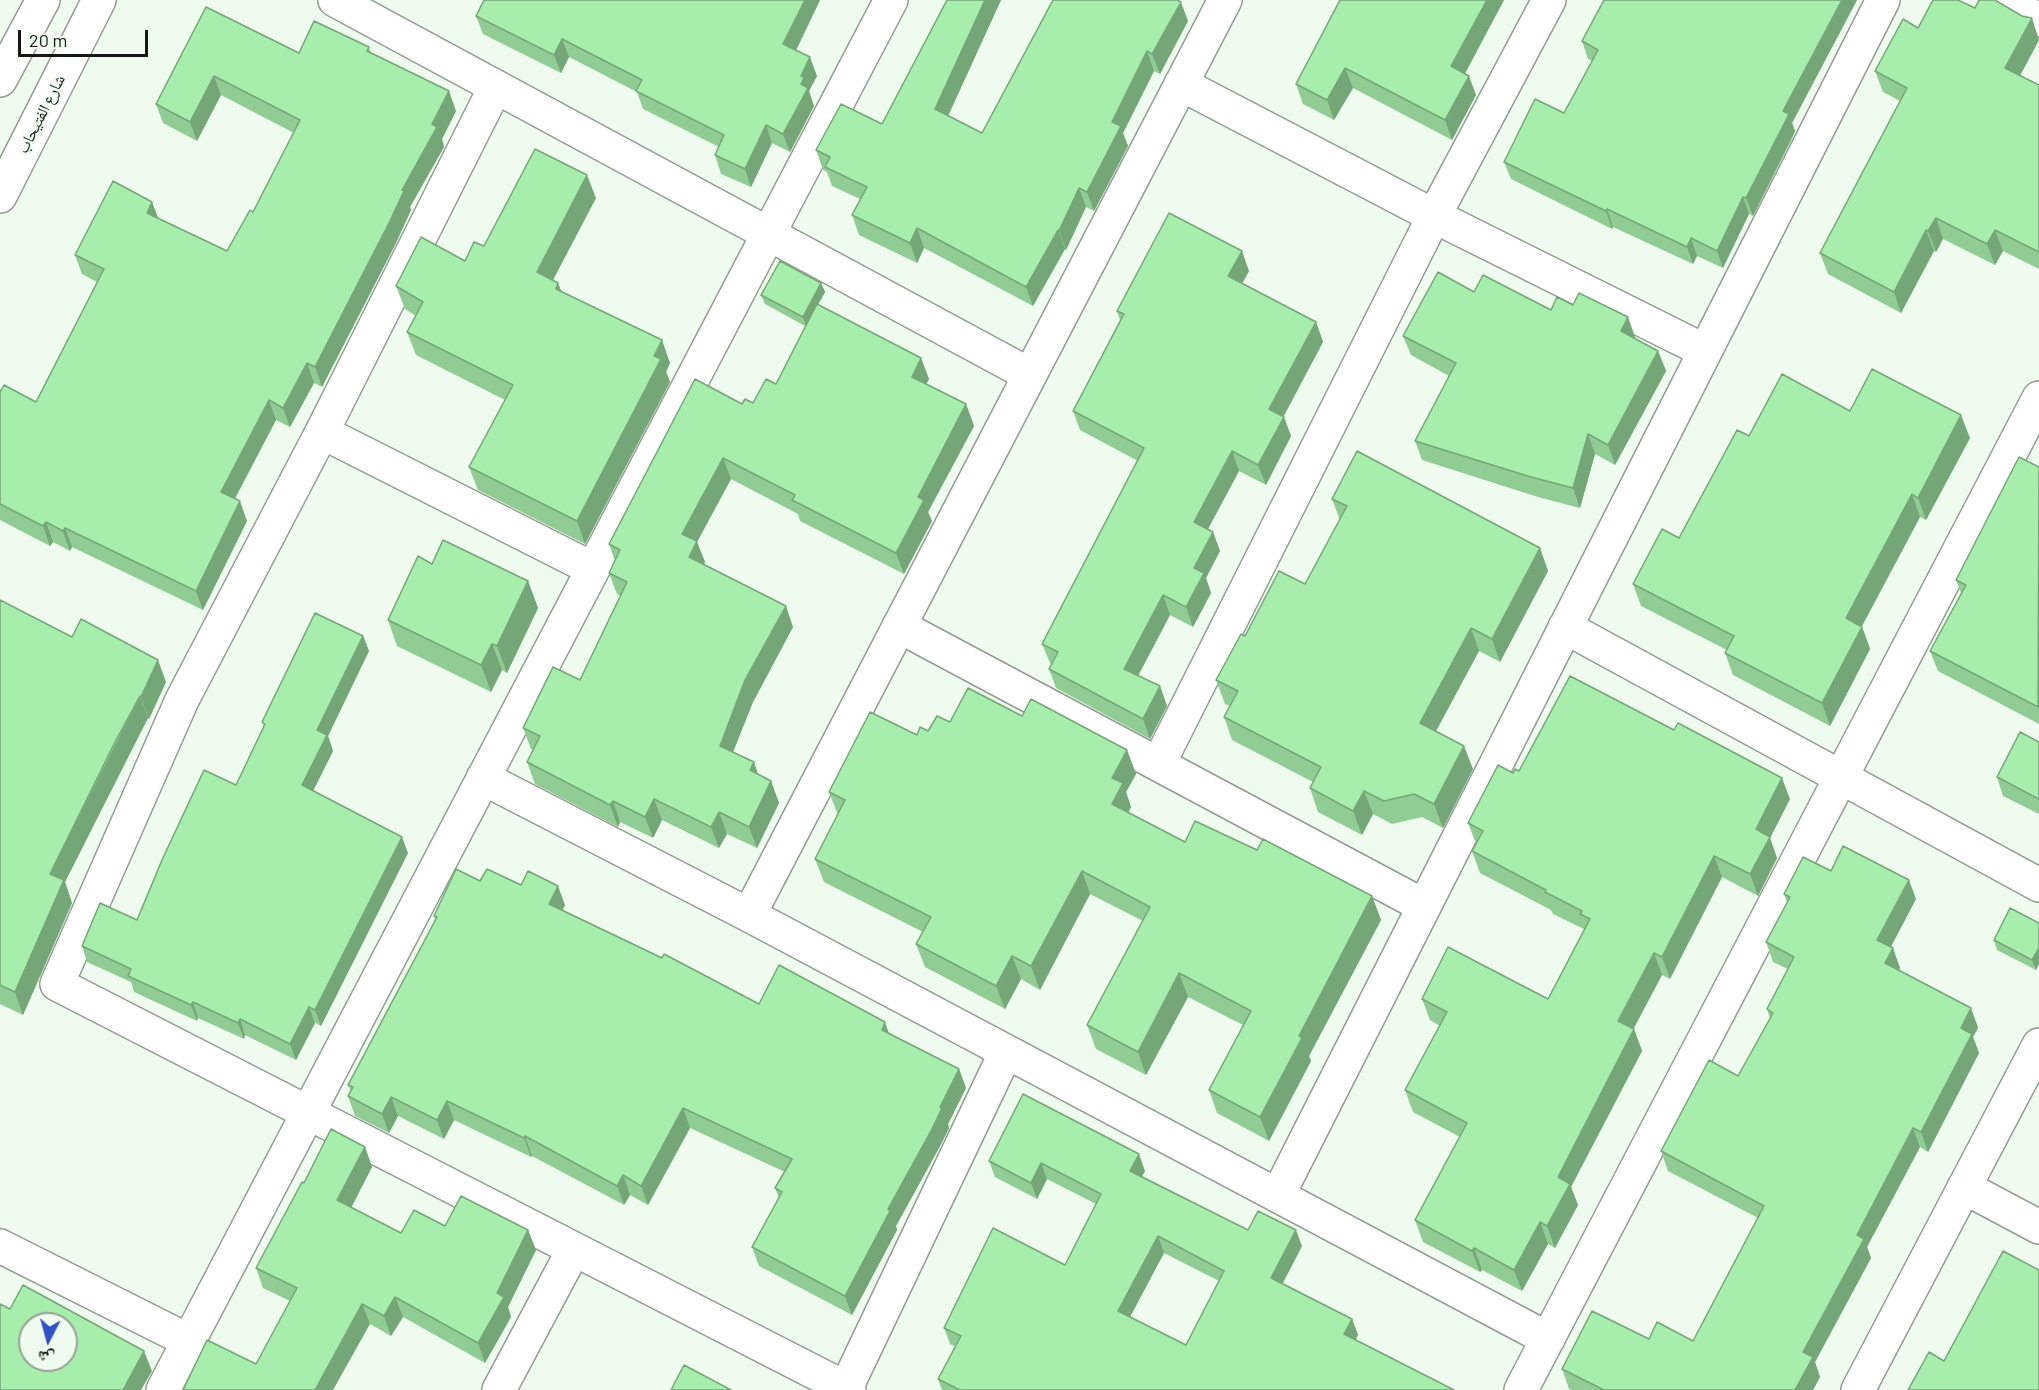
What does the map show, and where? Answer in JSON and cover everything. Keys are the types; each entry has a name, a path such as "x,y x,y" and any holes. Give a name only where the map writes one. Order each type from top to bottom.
{"street":[{"path":"0,80 43,0"},
{"name":"شارع الفتيحاب","path":"0,196 99,0"},
{"path":"335,0 1030,375"},
{"path":"163,1390 891,0"},
{"path":"749,915 1225,0"},
{"path":"1158,763 1434,216 1549,0"},
{"path":"1278,1195 1883,0"},
{"path":"2002,0 2039,20"},
{"path":"1181,84 1434,216 1705,351"},
{"path":"495,88 322,432 182,700 57,984 847,1390 1006,1052"},
{"path":"1521,1390 2039,398"},
{"path":"322,432 593,569"},
{"path":"899,626 1424,906"},
{"path":"1565,627 2039,885"},
{"path":"483,778 749,915 1548,1339"},
{"path":"1858,1390 2039,1045"},
{"path":"1964,1188 2039,1227"},
{"path":"0,1246 189,1341"},
{"path":"499,1390 574,1249"}],"building":[{"path":"484,0 805,0 783,44 810,57 801,76 804,78 801,84 808,88 783,134 766,125 745,169 715,155 724,135 636,91 642,80 562,39 554,55 476,16"},
{"path":"947,0 985,0 935,109 982,133 1053,0 1177,0 1181,2 1152,54 1147,51 1112,122 1121,126 1087,192 1079,188 1059,231 1026,287 917,228 910,243 852,215 867,187 825,167 830,157 816,150 841,104 882,124"},
{"path":"1340,0 1487,0 1451,66 1469,76 1445,120 1345,68 1327,100 1296,84"},
{"path":"1604,0 1842,0 1783,111 1789,114 1746,198 1743,197 1717,251 1691,238 1687,247 1504,162 1535,99 1564,113 1598,50 1582,41"},
{"path":"1933,0 1958,0 1975,8 1979,0 1995,0 2022,16 2032,18 2005,68 2039,85 2039,252 1995,230 1987,244 1936,218 1928,231 1926,230 1894,292 1820,253 1907,88 1875,71 1903,19 1918,28"},
{"path":"206,7 299,53 314,21 369,47 367,51 449,91 432,124 437,127 402,190 404,191 389,223 315,367 307,363 283,408 269,400 221,492 240,501 196,591 65,528 63,531 46,522 43,526 0,504 0,392 4,385 36,402 104,269 75,255 113,181 152,202 147,213 227,251 250,210 253,212 300,120 214,76 190,122 156,104"},
{"path":"535,149 587,175 537,272 558,283 556,289 662,340 654,356 661,359 577,521 469,467 513,385 407,332 423,302 396,286 421,237 465,261 474,242 484,246"},
{"path":"1169,213 1242,251 1228,276 1316,322 1269,409 1284,417 1258,465 1232,451 1194,522 1213,532 1194,568 1204,573 1186,607 1163,595 1124,669 1160,686 1143,719 1049,669 1058,652 1042,644 1144,448 1073,411 1124,314 1117,311"},
{"path":"780,261 821,283 803,317 761,295"},
{"path":"1438,272 1474,292 1483,275 1551,310 1557,297 1573,305 1579,293 1628,317 1621,331 1658,351 1608,445 1588,434 1573,488 1415,441 1456,363 1403,336"},
{"path":"817,304 921,358 912,377 966,404 918,497 924,500 896,553 792,500 795,495 723,458 682,534 697,541 689,557 786,606 745,680 720,746 754,762 750,770 771,781 749,827 719,812 711,827 654,799 645,817 613,801 610,805 527,762 540,736 523,728 553,667 580,680 627,582 609,573 620,550 609,544 695,379 742,404 745,399 753,403 766,379 776,384"},
{"path":"1872,369 1961,415 1918,498 1912,494 1846,618 1862,627 1822,703 1725,653 1734,636 1633,584 1662,529 1679,538 1737,430 1749,436 1782,374 1850,411"},
{"path":"1357,451 1540,548 1492,639 1471,628 1420,723 1464,746 1434,804 1414,794 1384,801 1364,791 1353,811 1310,788 1321,767 1224,717 1238,691 1216,680 1241,634 1245,636 1279,571 1305,584 1347,506 1332,499"},
{"path":"2019,457 2039,467 2038,707 1930,651 1966,585 1956,580"},
{"path":"443,540 528,581 497,646 492,644 481,665 388,620 418,556 432,564"},
{"path":"0,600 72,637 81,619 158,660 50,874 64,880 15,992 0,985"},
{"path":"315,613 363,636 317,730 327,735 302,785 402,837 315,1010 309,1007 290,1044 240,1019 238,1023 193,1002 191,1005 128,976 131,969 82,946 100,903 137,920 204,770 236,785 265,724 262,722"},
{"path":"1570,676 1674,730 1678,723 1782,778 1756,829 1770,837 1750,874 1714,856 1662,957 1654,953 1618,1021 1634,1029 1558,1177 1570,1184 1547,1226 1540,1222 1514,1270 1474,1248 1472,1251 1415,1220 1467,1123 1405,1090 1447,1012 1422,999 1448,947 1548,999 1590,919 1580,914 1582,911 1545,892 1546,890 1472,851 1483,831 1468,823 1498,765 1513,773 1515,769 1519,771"},
{"path":"968,688 1022,716 1031,699 1127,750 1112,778 1123,783 1112,804 1185,842 1195,821 1257,850 1263,839 1372,896 1299,1036 1302,1038 1260,1117 1209,1090 1251,1011 1179,973 1138,1052 1087,1025 1150,907 1082,871 1031,966 1012,956 996,986 916,944 931,917 815,859 845,800 829,792 870,712 917,735 920,727 928,731 937,716 950,722"},
{"path":"2020,732 2039,742 2039,799 1997,777"},
{"path":"1843,846 1909,880 1877,940 1893,948 1885,963 1971,1008 1961,1028 1972,1034 1921,1132 1913,1128 1857,1235 1864,1239 1803,1352 1813,1357 1795,1390 1604,1390 1562,1369 1592,1311 1649,1339 1657,1322 1693,1341 1764,1206 1661,1151 1709,1060 1738,1076 1773,1013 1767,1009 1794,957 1766,942 1790,897 1784,894 1803,857 1831,871"},
{"path":"456,869 480,881 487,869 521,885 528,871 558,886 549,904 662,958 664,954 759,1004 779,965 885,1022 882,1030 959,1069 932,1129 888,1209 890,1211 845,1296 752,1247 782,1192 775,1188 792,1159 683,1108 641,1186 623,1175 617,1186 525,1136 524,1138 447,1101 437,1120 391,1097 382,1114 348,1096 353,1087 348,1085 437,917 434,916"},
{"path":"2010,908 2039,923 2039,948 2032,960 1994,940"},
{"path":"1023,1094 1139,1154 1130,1171 1248,1230 1258,1211 1296,1230 1271,1278 1352,1319 1344,1334 1454,1390 960,1390 938,1379 961,1336 944,1328 993,1228 1065,1265 1101,1194 1041,1163 1031,1183 989,1161","holes":["1158,1236 1224,1271 1186,1345 1118,1311"]},
{"path":"331,1129 365,1147 337,1200 401,1233 414,1210 445,1226 461,1196 528,1230 497,1293 504,1297 478,1343 395,1297 384,1316 362,1304 315,1390 183,1390 207,1340 256,1364 297,1288 256,1268 302,1182 304,1183"},
{"path":"2003,1251 2039,1270 2039,1390 1908,1390 1929,1352 1944,1361"},
{"path":"23,1285 72,1312 18,1312 18,1372 78,1372 78,1315 144,1351 123,1390 0,1390 0,1304 10,1309"},
{"path":"684,1365 731,1390 671,1390"}]}
